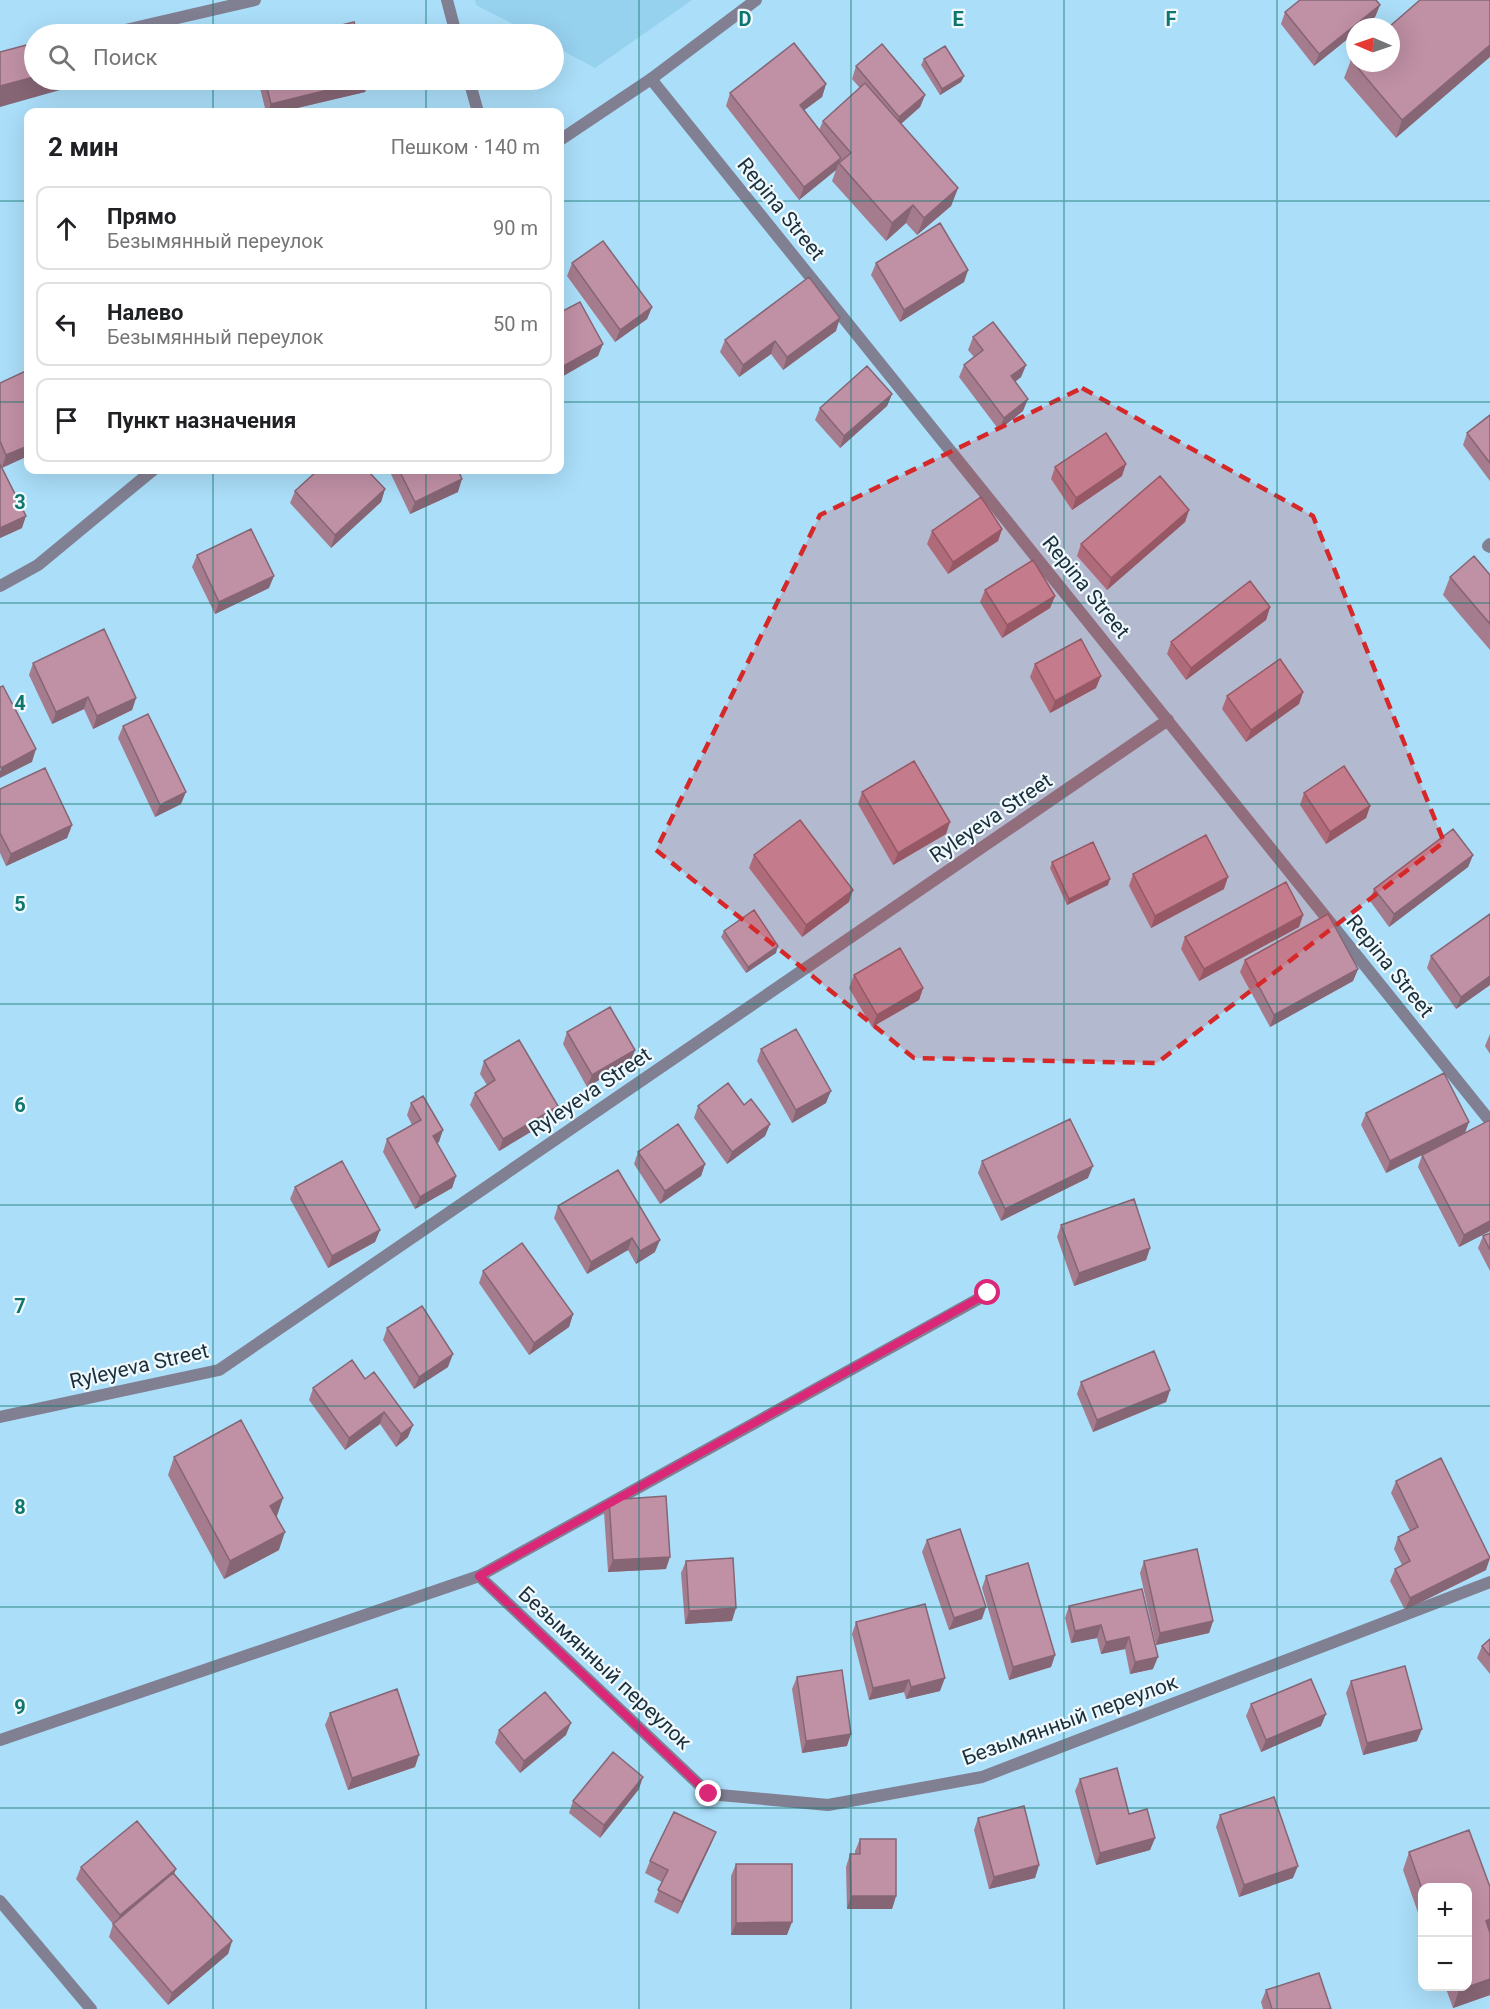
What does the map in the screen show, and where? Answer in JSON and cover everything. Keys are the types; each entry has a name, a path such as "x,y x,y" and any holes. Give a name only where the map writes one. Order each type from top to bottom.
{"street":[{"path":"151,24 255,0"},
{"path":"447,0 453,24"},
{"path":"564,137 651,79 756,0"},
{"name":"Repina Street","path":"651,79 1490,1120"},
{"path":"472,90 477,108"},
{"path":"0,586 38,565 148,474"},
{"name":"Ryleyeva Street","path":"0,1418 219,1370 1168,720"},
{"name":"Безымянный переулок","path":"0,1740 479,1576 988,1293"},
{"name":"Безымянный переулок","path":"479,1576 709,1794 828,1805 982,1777 1490,1582"},
{"path":"0,1901 91,2009"}],"highlighted area":[{"path":"1082,388 1313,516 1444,842 1157,1063 914,1058 656,850 820,515"}],"shaded area":[{"path":"475,0 692,0 595,68 564,51 564,24 513,24 476,5"}],"building":[{"path":"1300,0 1376,0 1380,5 1364,18 1346,18 1346,32 1319,54 1285,12"},
{"path":"1420,0 1490,0 1490,45 1402,120 1361,72 1400,72 1399,18"},
{"path":"794,43 826,84 800,105 841,158 804,187 730,93"},
{"path":"882,44 925,95 899,117 856,66"},
{"path":"24,46 24,80 0,86 0,52"},
{"path":"945,46 964,76 942,89 924,59"},
{"path":"865,83 958,188 924,218 913,205 892,223 839,163 851,153 823,121"},
{"path":"268,90 328,90 271,104"},
{"path":"940,223 968,270 904,310 876,263"},
{"path":"603,241 652,307 620,330 572,263"},
{"path":"809,277 840,318 787,357 775,341 743,365 725,340"},
{"path":"580,302 603,344 564,366 564,310"},
{"path":"993,322 1026,365 1011,376 1028,399 1004,418 964,365 983,350 973,337"},
{"path":"867,366 892,394 844,436 820,408"},
{"path":"24,372 24,448 6,455 0,441 0,383"},
{"path":"1490,415 1490,463 1467,433"},
{"path":"1106,433 1126,464 1076,498 1055,467"},
{"path":"0,464 26,516 0,528"},
{"path":"314,474 371,474 385,489 335,535 295,491"},
{"path":"401,474 460,474 462,479 415,502"},
{"path":"1160,476 1189,510 1111,578 1081,544"},
{"path":"981,497 1002,529 953,562 932,531"},
{"path":"251,529 274,576 219,602 197,555"},
{"path":"1474,556 1490,575 1490,624 1450,577"},
{"path":"1033,560 1055,596 1007,625 985,590"},
{"path":"1250,581 1270,607 1191,668 1171,642"},
{"path":"104,629 136,698 97,716 88,697 56,712 33,663"},
{"path":"1081,639 1101,676 1055,701 1035,664"},
{"path":"1280,659 1303,692 1251,730 1227,696"},
{"path":"3,686 36,749 1,768 0,687"},
{"path":"148,714 186,792 160,805 123,726"},
{"path":"914,761 950,822 898,853 862,792"},
{"path":"1344,766 1370,806 1330,832 1304,793"},
{"path":"45,768 72,825 11,854 0,833 0,789"},
{"path":"800,820 853,890 806,925 754,855"},
{"path":"1453,829 1473,855 1394,914 1374,889"},
{"path":"1206,835 1228,877 1155,916 1133,874"},
{"path":"1093,842 1110,879 1069,899 1052,862"},
{"path":"1286,882 1303,915 1204,969 1185,937"},
{"path":"754,910 778,946 748,967 724,931"},
{"path":"1328,914 1358,969 1274,1015 1245,960"},
{"path":"1490,914 1490,976 1461,997 1431,956"},
{"path":"900,948 923,988 877,1015 854,975"},
{"path":"610,1007 635,1050 592,1075 567,1032"},
{"path":"796,1029 831,1091 796,1110 761,1049"},
{"path":"519,1040 558,1106 503,1139 475,1093 495,1080 484,1061"},
{"path":"1444,1073 1469,1122 1390,1161 1366,1113"},
{"path":"728,1083 744,1105 751,1099 770,1124 732,1152 698,1106"},
{"path":"423,1096 443,1130 433,1136 456,1176 420,1197 387,1139 421,1120 411,1103"},
{"path":"1070,1119 1093,1166 1005,1209 982,1161"},
{"path":"1490,1120 1490,1221 1464,1235 1422,1155"},
{"path":"678,1124 705,1164 665,1191 638,1152"},
{"path":"342,1161 380,1230 332,1256 295,1187"},
{"path":"618,1170 660,1240 640,1251 632,1238 591,1262 558,1206"},
{"path":"1134,1199 1150,1248 1079,1273 1061,1225"},
{"path":"1490,1233 1490,1250 1483,1236"},
{"path":"522,1243 573,1314 534,1343 483,1271"},
{"path":"422,1306 453,1354 419,1377 387,1328"},
{"path":"1154,1351 1170,1390 1097,1420 1081,1382"},
{"path":"352,1360 365,1379 374,1372 413,1425 401,1434 384,1412 349,1438 313,1388"},
{"path":"241,1420 283,1498 270,1506 285,1532 230,1561 174,1457"},
{"path":"1441,1458 1490,1558 1410,1598 1395,1569 1410,1561 1398,1537 1418,1527 1396,1481"},
{"path":"666,1496 670,1557 613,1560 609,1500"},
{"path":"960,1529 986,1607 954,1618 927,1540"},
{"path":"1197,1549 1213,1621 1160,1633 1144,1561"},
{"path":"733,1558 736,1608 689,1611 686,1561"},
{"path":"1028,1563 1055,1655 1013,1667 986,1576"},
{"path":"1142,1589 1158,1657 1135,1662 1129,1637 1106,1642 1101,1625 1075,1631 1069,1606"},
{"path":"925,1604 945,1678 911,1687 909,1680 873,1688 856,1622"},
{"path":"1490,1639 1490,1656 1482,1646"},
{"path":"1405,1666 1422,1729 1367,1743 1351,1681"},
{"path":"842,1670 851,1734 806,1741 797,1677"},
{"path":"1311,1679 1326,1714 1266,1740 1251,1704"},
{"path":"397,1689 419,1755 352,1778 330,1713"},
{"path":"545,1692 571,1723 524,1761 499,1730"},
{"path":"613,1752 643,1777 604,1825 573,1801"},
{"path":"1117,1768 1129,1814 1147,1809 1155,1838 1100,1853 1080,1779"},
{"path":"1274,1797 1298,1866 1244,1885 1220,1815"},
{"path":"1024,1806 1039,1865 994,1877 978,1818"},
{"path":"674,1812 716,1832 682,1902 658,1890 668,1870 650,1861"},
{"path":"137,1821 176,1869 120,1915 81,1867"},
{"path":"1469,1830 1490,1887 1490,1919 1486,1921 1490,1933 1490,1979 1472,1985 1472,1883 1420,1883 1409,1852"},
{"path":"860,1839 896,1839 896,1896 851,1896 850,1854 860,1854"},
{"path":"736,1864 792,1864 792,1922 736,1923"},
{"path":"173,1873 232,1941 172,1993 113,1924"},
{"path":"1319,1973 1331,2009 1272,2009 1266,1990"}],"route":[{"path":"709,1794 479,1576 988,1293"}]}
